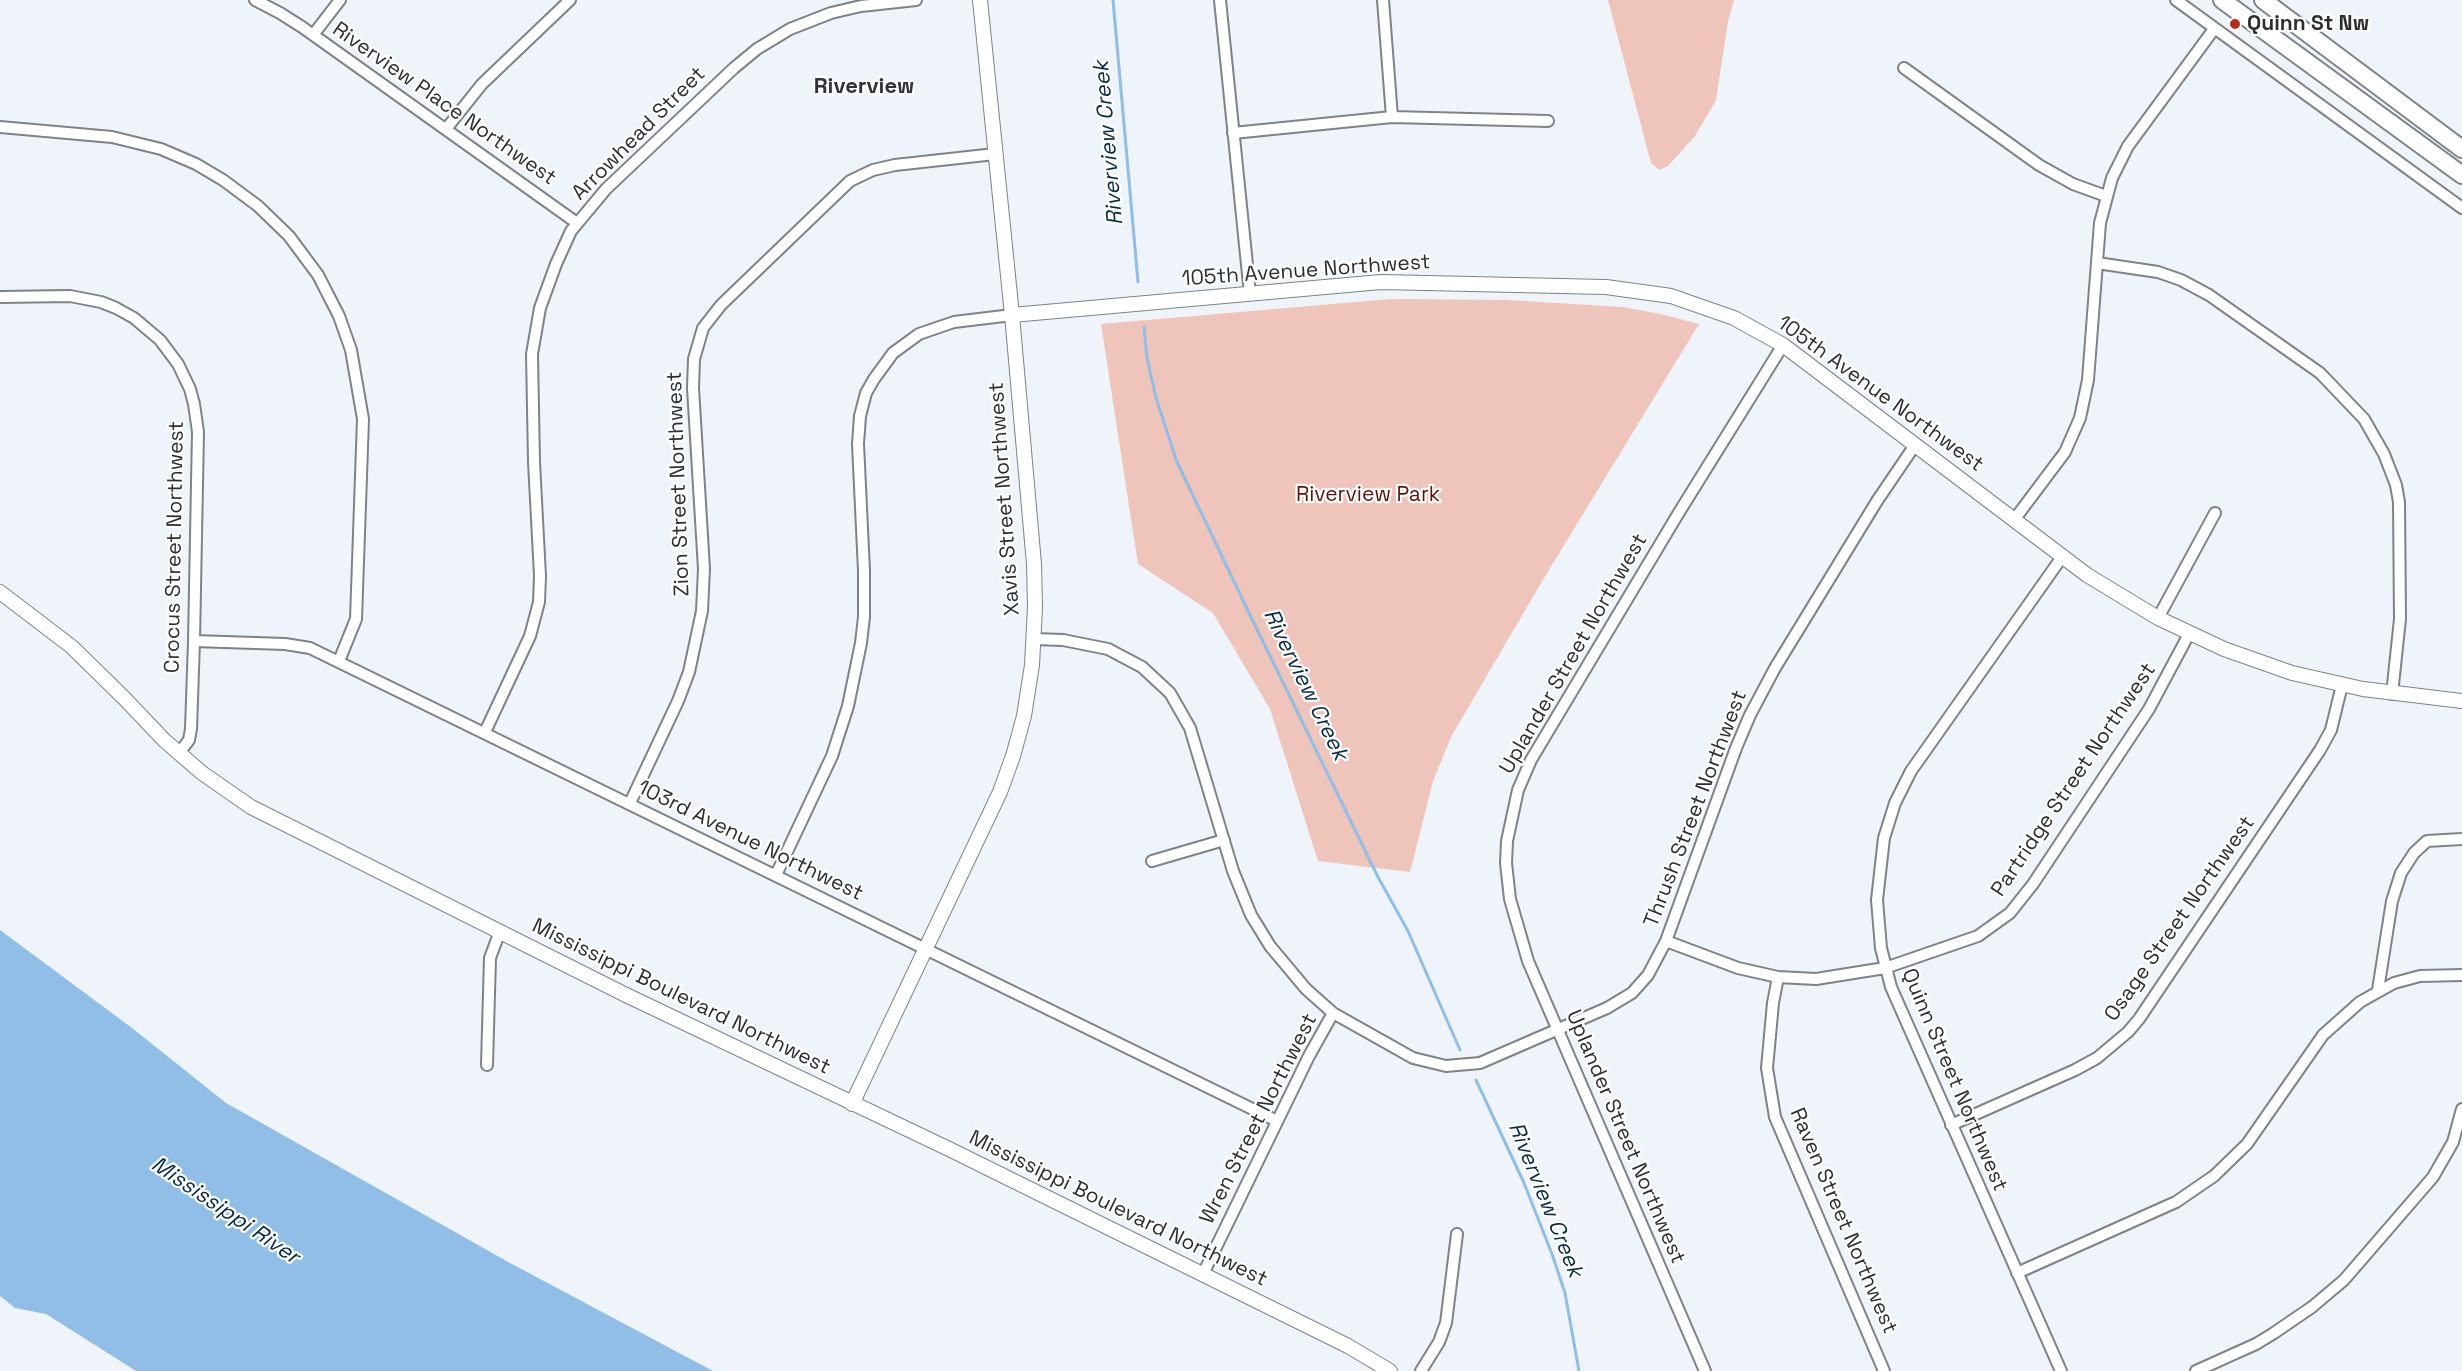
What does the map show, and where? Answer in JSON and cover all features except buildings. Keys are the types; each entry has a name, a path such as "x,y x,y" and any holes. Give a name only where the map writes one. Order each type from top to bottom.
{"main road":[{"path":"2222,0 2462,175"},
{"path":"2263,0 2462,149"}],"street":[{"name":"Riverview Place Northwest","path":"255,0 313,35 577,223"},
{"path":"313,35 340,0"},
{"path":"447,129 482,84 570,0"},
{"name":"Arrowhead Street","path":"485,732 530,636 539,602 540,576 531,373 536,324 548,285 566,240 595,200 628,167 734,68 768,41 790,29 831,13 861,6 916,0"},
{"name":"Xavis Street Northwest","path":"852,1104 990,815 1006,775 1024,716 1034,639 1034,564 1012,315 980,0"},
{"path":"1220,0 1250,294"},
{"path":"1383,0 1392,117"},
{"path":"2176,0 2462,208"},
{"path":"2014,520 2065,452 2080,418 2088,380 2100,224 2112,178 2128,146 2214,28"},
{"path":"1904,68 2048,171 2073,184 2106,196"},
{"path":"1233,133 1392,117 1548,121"},
{"path":"0,127 112,136 161,149 187,160 223,180 258,206 289,236 318,274 332,301 348,342 357,376 363,419 356,619 339,661"},
{"name":"Zion Street Northwest","path":"630,803 678,701 692,661 702,611 703,546 693,388 694,359 704,328 721,305 850,181 873,170 895,165 995,154"},
{"path":"2097,263 2158,272 2181,280 2210,295 2320,373 2355,407 2374,433 2396,485 2400,519 2400,619 2392,694"},
{"name":"105th Avenue Northwest","path":"1012,315 1395,282 1618,287 1658,293 1701,305 1734,318 1783,345 2062,557 2102,585 2189,634 2265,665 2342,685 2392,694 2462,701"},
{"name":"Crocus Street Northwest","path":"0,297 70,296 101,302 116,308 148,329 178,364 194,404 198,432 191,729 189,740 179,753"},
{"path":"776,875 832,756 848,706 861,643 864,617 864,571 858,437 866,393 893,353 919,334 954,322 1012,315"},
{"name":"Uplander Street Northwest","path":"1706,1371 1528,961 1510,899 1506,853 1518,790 1532,760 1606,633 1783,345"},
{"name":"Thrush Street Northwest","path":"1034,639 1063,640 1108,649 1142,667 1170,693 1190,728 1239,888 1260,931 1297,979 1333,1013 1413,1058 1446,1066 1480,1064 1607,1008 1632,993 1648,975 1666,940 1750,715 1775,668 1871,510 1915,445"},
{"path":"2158,618 2215,513"},
{"name":"Quinn Street Northwest","path":"2061,1371 1904,1019 1885,968 1878,929 1878,880 1884,837 1895,802 1921,754 2062,557"},
{"name":"Mississippi Boulevard Northwest","path":"0,592 72,647 179,753 211,780 251,807 635,999 1203,1274 1348,1346 1390,1371"},
{"name":"Partridge Street Northwest","path":"1666,940 1738,968 1778,977 1816,979 1885,968 1978,936 2010,914 2033,884 2150,709 2189,634"},
{"name":"103rd Avenue Northwest","path":"194,642 298,645 339,661 1277,1121"},
{"name":"Osage Street Northwest","path":"1951,1125 2075,1070 2097,1058 2128,1032 2320,750 2331,730 2342,685"},
{"path":"2378,990 2392,901 2401,873 2414,853 2427,841 2462,838"},
{"path":"1152,861 1224,840"},
{"path":"487,1065 490,958 500,931"},
{"path":"2017,1273 2152,1214 2195,1191 2247,1144 2323,1035 2344,1014 2378,990 2420,976 2462,975"},
{"name":"Raven Street Northwest","path":"1778,977 1773,1003 1767,1068 1775,1117 1884,1371"},
{"name":"Wren Street Northwest","path":"1203,1274 1309,1056 1333,1013"},
{"path":"2196,1371 2214,1368 2274,1333 2312,1307 2344,1280 2433,1177 2453,1142 2462,1109"},
{"path":"1421,1371 1443,1333 1457,1234"}],"green space":[{"path":"1608,0 1734,0 1728,21 1716,100 1695,136 1668,166 1659,170 1651,163"},
{"name":"Riverview Park","path":"1391,299 1508,300 1622,307 1699,324 1541,583 1451,737 1433,781 1410,872 1318,861 1270,709 1213,613 1138,564 1101,324"}],"water":[{"name":"Mississippi River","path":"0,930 132,1028 226,1103 510,1263 713,1371 136,1371 46,1314 15,1308 0,1296"}],"waterway":[{"name":"Riverview Creek","path":"1113,0 1138,282"},
{"name":"Riverview Creek","path":"1144,327 1147,358 1156,398 1177,462 1378,877 1408,931 1460,1050"},
{"name":"Riverview Creek","path":"1476,1080 1524,1183 1552,1254 1565,1293 1579,1371"}],"place":[{"name":"Quinn St Nw","path":"2235,24"}],"district":[{"name":"Riverview","path":"864,87"}]}
